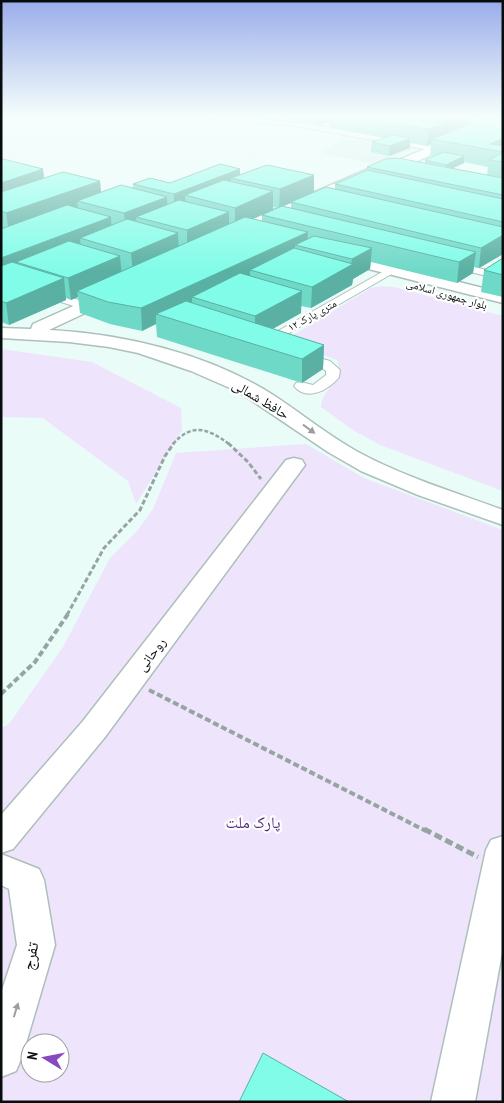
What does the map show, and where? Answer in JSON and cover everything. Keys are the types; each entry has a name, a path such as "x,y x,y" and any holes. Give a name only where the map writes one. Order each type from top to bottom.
{"main road":[{"path":"237,234 252,224 372,172 389,168"},
{"path":"237,234 264,228 384,174 390,168"},
{"path":"392,168 396,172 410,172"},
{"path":"237,234 264,237"},
{"path":"328,254 391,270"},
{"name":"بلوار جمهوری اسلامی","path":"503,298 391,270 391,275 405,283 503,310"},
{"path":"474,291 500,274"},
{"path":"39,328 127,287"},
{"name":"حافظ شمالی","path":"1,325 98,331 126,336 240,372 284,394 342,435 394,464 503,503"},
{"name":"حافظ شمالی","path":"1,333 91,338 117,342 219,376 268,400 325,441 366,465 503,518"},
{"name":"روحانی","path":"1,838 94,729 294,465"},
{"path":"453,1102 501,859"},
{"name":"تفرج","path":"1,869 26,880 36,945 1,1057"}],"street":[{"path":"305,189 324,193"},
{"path":"266,207 284,211"},
{"path":"440,262 500,274"},
{"name":"۱۲ متری پارک","path":"301,386 315,390 332,377 333,370 325,364 256,343 316,314 391,270"},
{"path":"344,281 363,286"},
{"path":"32,290 86,306"},
{"path":"299,309 316,314"}],"path":[{"path":"1,694 12,686 42,652 72,607 108,542 139,512 169,449 178,438 187,431 198,430 212,433 228,442 253,466 262,479"},
{"path":"130,681 501,859"}],"green space":[{"path":"381,286 394,287 503,316 503,491 380,445 356,432 321,407 326,393 339,375 337,360 300,346 292,336 371,288"},
{"path":"1,349 92,362 181,408 182,430 136,504 128,481 43,418 1,417"},
{"name":"پارک ملت","path":"306,444 364,478 503,530 503,1102 1,1102 1,728 9,724 63,647 110,558 138,530 153,509 176,453"}],"building":[{"path":"1,168 43,169 1,183"},
{"path":"208,168 240,169 174,194 133,184 150,178 170,183"},
{"path":"257,168 283,168 314,175 280,189 231,178"},
{"path":"374,168 453,168 503,178 503,195"},
{"path":"367,170 503,199 503,222 335,184"},
{"path":"63,172 100,181 6,213 1,211 1,192"},
{"path":"224,180 273,191 235,208 185,195"},
{"path":"121,185 167,197 124,213 77,201"},
{"path":"326,187 503,227 503,235 481,248 291,202"},
{"path":"179,200 229,212 187,230 136,217"},
{"path":"67,205 111,217 1,258 1,229"},
{"path":"282,206 476,252 459,262 262,215"},
{"path":"245,217 308,232 141,308 108,302 77,291"},
{"path":"127,219 178,233 131,253 80,238"},
{"path":"314,236 372,248 352,259 295,245"},
{"path":"69,241 120,256 68,278 16,262"},
{"path":"294,248 353,264 312,287 250,270"},
{"path":"503,258 503,275 484,270"},
{"path":"12,262 64,278 6,303 1,301 1,266"},
{"path":"240,273 302,291 255,316 192,297"},
{"path":"186,301 324,345 302,359 156,314"},
{"path":"263,1053 349,1102 239,1102"}]}
